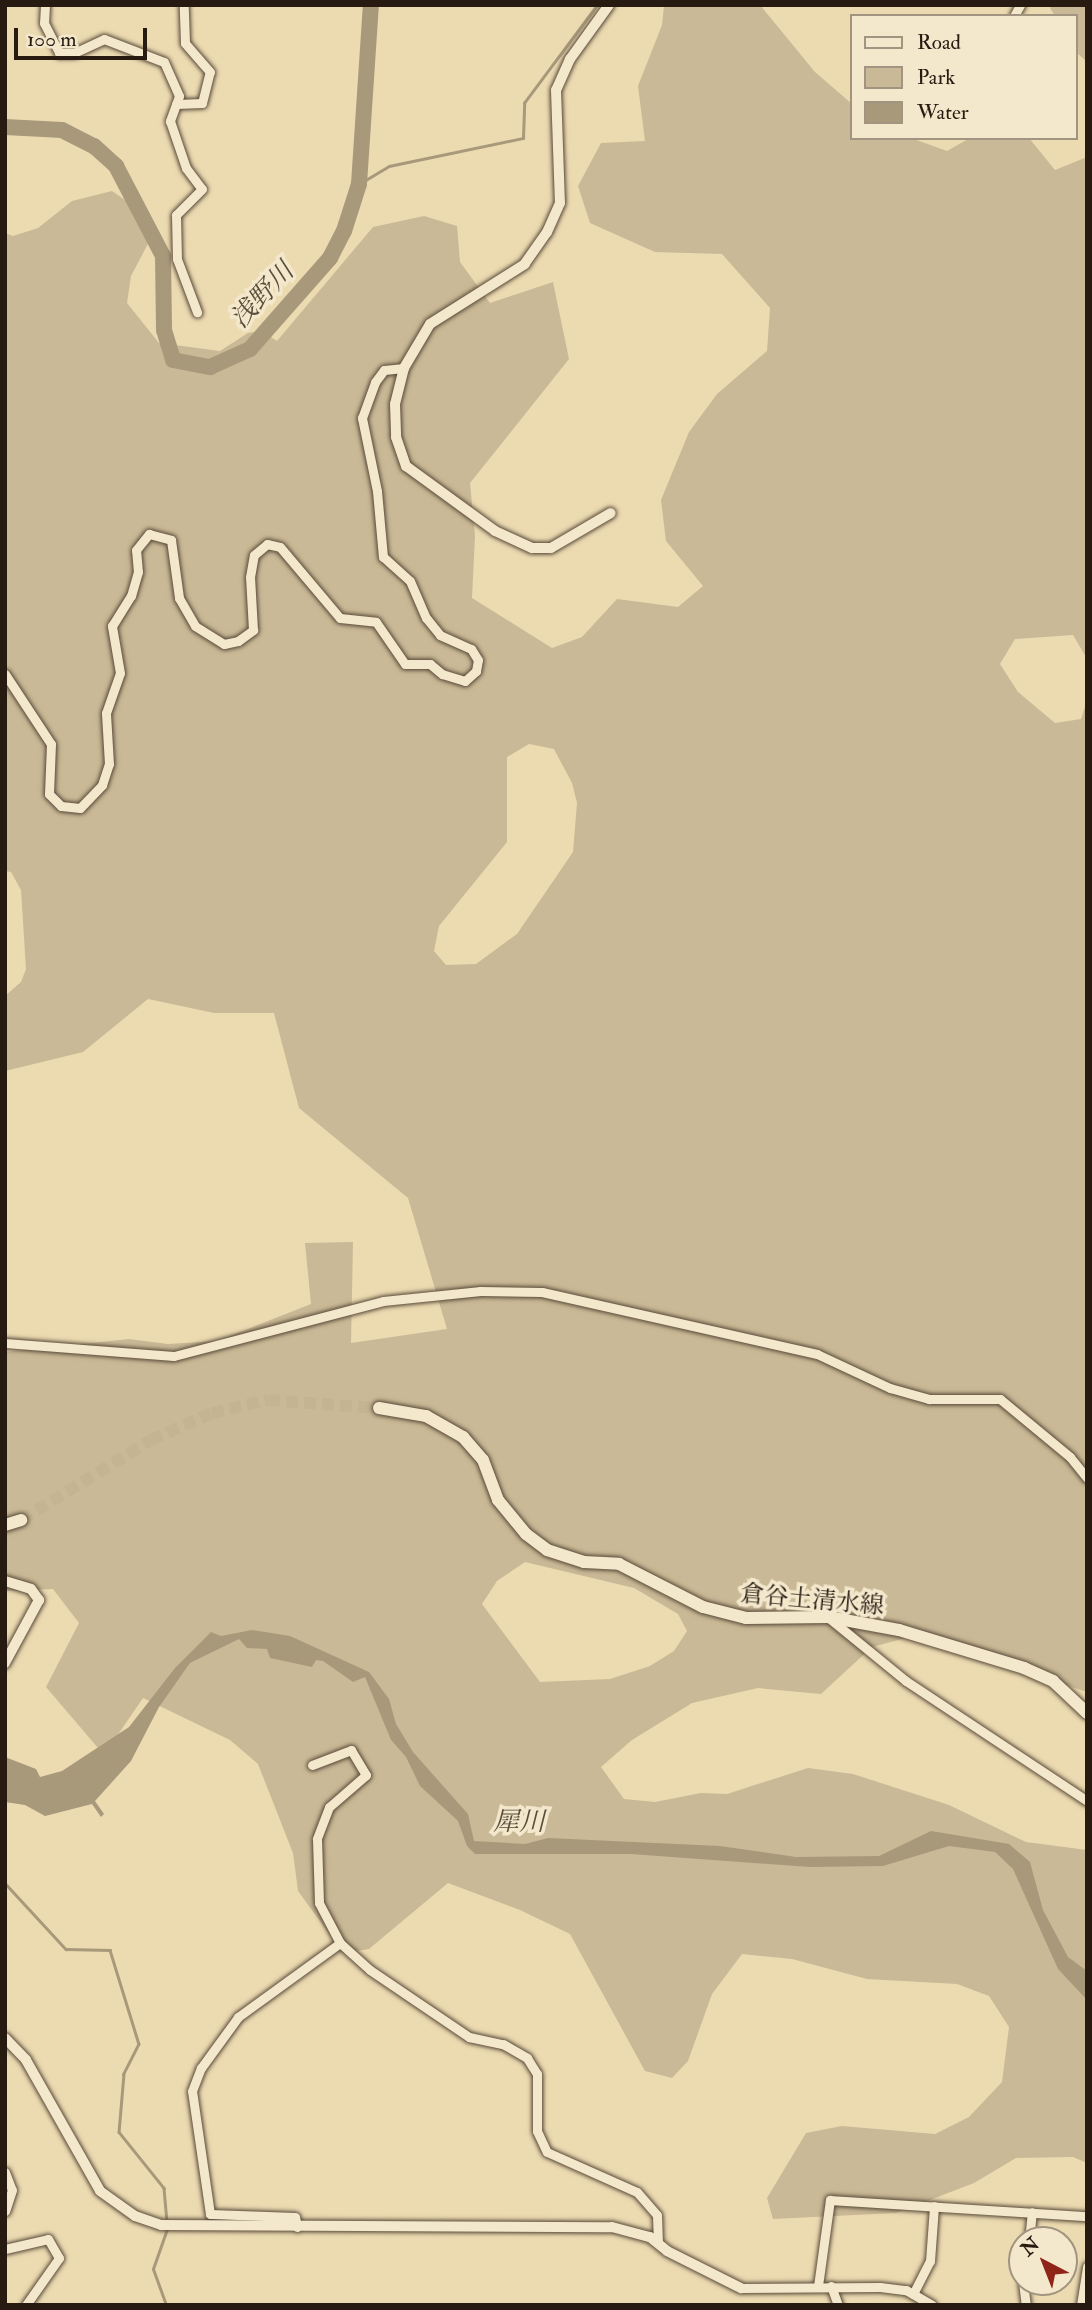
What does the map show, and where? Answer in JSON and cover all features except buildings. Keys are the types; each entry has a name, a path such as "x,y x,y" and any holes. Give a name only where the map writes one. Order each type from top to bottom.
{"main road":[{"name":"倉谷土清水線","path":"379,1408 426,1416 463,1437 483,1460 498,1500 526,1534 547,1550 584,1562 619,1564 703,1607 746,1618 828,1617 899,1630 1024,1668 1052,1681 1087,1713"},
{"path":"5,1525 22,1520"}],"street":[{"path":"45,5 44,23 59,53 74,53 104,40 164,62 178,90 170,121 186,168 202,189 176,215 177,259 197,312"},
{"path":"176,103 202,103 210,72 186,43 184,5"},
{"path":"610,5 570,59 556,90 560,203 547,232 525,264 430,324 404,369 395,404 396,437 406,466 430,487 495,531 532,548 569,542 611,513"},
{"path":"5,674 51,744 49,793 61,806 80,808 102,785 109,764 106,713 120,673 112,626 131,596 138,572 136,551 149,534 170,540 179,597 195,626 224,644 239,641 253,630 250,578 254,555 267,544 280,547 340,618 376,622 405,664 430,664 442,674 465,681 476,671 478,660 471,649 440,635 426,618 411,580 383,557 377,491 362,418 384,370 404,369"},
{"path":"5,1343 174,1356 383,1301 480,1291 542,1292 817,1354 890,1388 929,1399 1000,1399 1070,1457 1087,1478"},
{"path":"5,1581 32,1589 38,1600 5,1663"},
{"path":"828,1617 906,1681 1087,1801"},
{"path":"312,1765 351,1750 366,1775 329,1807 317,1839 319,1903 340,1943 370,1970 469,2037 503,2044 527,2058 537,2074 537,2131 547,2152 637,2192 657,2215 658,2243"},
{"path":"295,2227 295,2217 210,2214 192,2091 201,2068 238,2017 340,1943"},
{"path":"5,2038 26,2060 100,2191 119,2207 161,2225 612,2227 658,2243 741,2288 880,2287 913,2294 932,2305"},
{"path":"5,2172 12,2190 5,2211"},
{"path":"818,2286 830,2200 1087,2216"},
{"path":"913,2294 930,2261 934,2207"},
{"path":"1030,2226 1032,2212"},
{"path":"5,2249 48,2239 59,2258 26,2305"},
{"path":"1081,2305 1087,2266"},
{"path":"831,2286 838,2305"}],"green space":[{"path":"664,5 760,5 815,72 850,102 850,140 917,140 947,151 966,140 1031,140 1055,170 1087,157 1087,1692 917,1635 872,1647 821,1694 758,1688 692,1703 632,1740 601,1767 624,1799 655,1802 701,1793 727,1794 808,1768 853,1774 949,1805 1026,1842 1087,1850 1087,2163 1073,2157 1016,2158 974,2183 896,2213 773,2219 767,2198 806,2133 842,2126 935,2134 969,2117 1002,2082 1009,2027 989,1996 957,1984 867,1979 792,1959 742,1954 712,1994 688,2061 672,2078 645,2071 570,1934 520,1910 448,1883 369,1949 343,1953 298,1891 293,1853 258,1764 230,1740 143,1698 104,1755 46,1687 79,1623 53,1589 5,1591 5,1352 129,1339 168,1344 217,1341 311,1304 305,1243 353,1242 351,1343 447,1329 408,1198 299,1108 274,1013 214,1013 148,999 83,1052 5,1071 5,996 21,982 26,969 21,890 11,872 5,871 5,233 13,236 38,228 72,201 112,191 134,206 152,236 131,276 127,303 159,343 220,351 248,333 261,331 277,341 373,227 424,216 457,226 460,262 490,303 553,282 569,359 470,483 475,536 472,598 552,648 582,637 617,599 678,607 703,586 666,541 661,500 689,432 717,394 767,351 770,308 722,254 655,252 590,223 578,186 601,143 645,141 638,86 662,25","holes":["1073,635 1086,657 1086,703 1081,719 1055,723 1018,692 1000,664 1015,639","529,744 554,749 572,783 577,803 573,852 517,934 476,964 446,965 434,951 439,926 507,842 507,757","525,1562 634,1588 678,1614 687,1631 674,1651 650,1666 610,1679 540,1682 482,1604 497,1581"]},
{"path":"1053,5 1087,5 1087,62 1078,54 1078,14 1054,14 1050,8"}],"water":[{"path":"252,1630 290,1636 369,1672 389,1699 396,1724 413,1752 468,1814 474,1841 525,1844 548,1838 720,1846 796,1857 879,1856 931,1831 1009,1844 1030,1862 1043,1910 1068,1957 1087,1971 1087,2000 1058,1969 1013,1869 995,1852 949,1846 883,1866 810,1867 631,1854 475,1854 467,1846 458,1821 420,1786 406,1757 391,1740 365,1677 353,1682 323,1661 316,1660 312,1667 270,1658 267,1649 247,1648 239,1639 190,1663 159,1707 131,1761 95,1801 104,1814 101,1817 92,1804 45,1816 25,1805 5,1802 5,1757 36,1769 40,1777 62,1771 129,1727 175,1668 211,1632 221,1636"}],"waterway":[{"name":"浅野川","path":"5,127 62,130 94,146 116,166 163,256 164,330 173,360 210,367 250,349 330,258 344,231 359,184 371,5"},
{"path":"359,184 389,166 523,138 524,103 597,5"},
{"path":"5,1883 66,1949 110,1950 139,2044 124,2074 119,2132 164,2188 167,2222"},
{"path":"166,2305 153,2269 167,2229"}],"tunnel":[{"path":"21,1520 151,1440 212,1413 268,1400 379,1408"}],"water label":[{"name":"犀川","path":"519,1823"}]}
